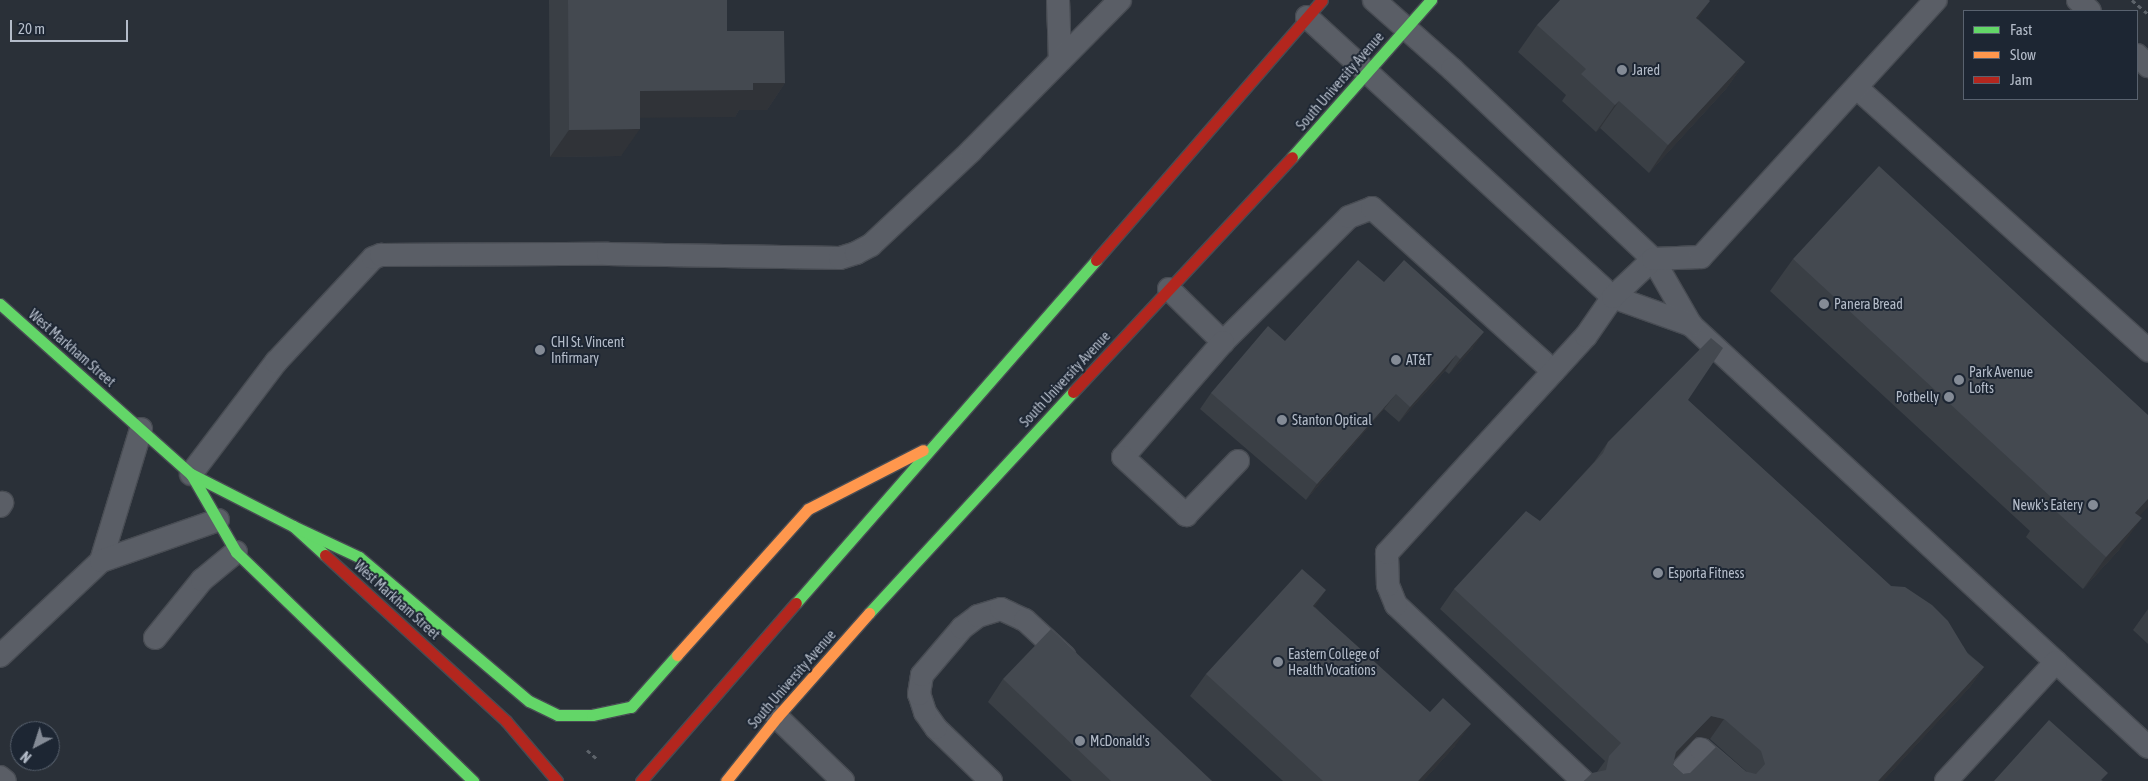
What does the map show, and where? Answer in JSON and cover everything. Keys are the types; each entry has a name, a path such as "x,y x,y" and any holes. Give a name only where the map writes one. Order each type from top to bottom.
{"main road":[{"path":"641,781 1322,0"},
{"name":"South University Avenue","path":"726,781 777,717 950,523 1368,74 1430,0"},
{"name":"West Markham Street","path":"0,304 191,474 293,526 506,721 557,781"},
{"path":"293,526 359,557 529,701 558,715 592,715 631,707 808,509 936,444"},
{"name":"West Markham Street","path":"191,474 236,552 473,781"},
{"path":"735,781 754,746"}],"lane":[{"path":"1058,0 1060,60"},
{"path":"191,474 276,362 374,258 381,255 608,254 840,258 871,245 972,151 1120,0"},
{"path":"1374,0 1653,259 1691,325 2148,747"},
{"path":"1583,781 1396,605 1388,585 1386,553 1586,336 1613,297 1653,259 1701,257 1936,0"},
{"path":"2078,0 2089,10"},
{"path":"1307,17 1613,297 1691,325"},
{"path":"2138,56 2148,66"},
{"path":"1857,88 2148,350"},
{"path":"1238,462 1186,515 1123,457 1223,342 1349,217 1372,208 1554,371"},
{"path":"1169,289 1223,342"},
{"path":"101,561 141,429"},
{"path":"0,656 101,561 218,520"},
{"path":"155,638 202,580 236,552"},
{"path":"990,781 936,728 925,712 919,694 922,675 962,628 978,616 1001,609 1025,620 1083,674"},
{"path":"1946,781 2056,662"},
{"path":"777,717 843,781"},
{"path":"1672,781 1701,749 1738,781"}],"path":[{"path":"2132,0 2148,14"},
{"path":"587,750 597,759"}],"building":[{"path":"568,0 727,0 727,31 784,31 785,83 753,83 753,90 640,91 640,129 569,130"},
{"name":"Jared","path":"1560,0 1709,0 1696,18 1745,62 1668,145 1619,101 1615,105 1581,74 1586,69 1537,25"},
{"name":"Park Avenue Lofts","path":"1879,166 2148,415 2148,499 2135,513 2142,518 2106,557 2048,504 2053,499 1793,259"},
{"path":"1358,260 1384,282 1404,260 1484,332 1460,359 1456,355 1410,407 1396,394 1317,484 1211,393 1268,326 1285,341"},
{"name":"Esporta Fitness","path":"1711,338 1723,348 1688,400 1891,586 1905,587 1932,605 1948,621 1968,654 1984,667 1878,781 1584,781 1592,773 1606,770 1609,756 1621,743 1454,589 1526,511 1540,521 1603,453 1608,442","holes":["1711,716 1724,719 1761,751 1765,764 1756,774 1744,771 1716,747 1690,773 1683,774 1673,765 1676,752"]},
{"name":"Eastern College of Health Vocations","path":"1302,569 1326,590 1313,606 1430,712 1443,698 1471,724 1418,781 1323,781 1206,674"},
{"path":"1051,629 1212,781 1111,781 1003,679"},
{"path":"2049,720 2108,773 2101,780 2103,781 1994,781"}],"traffic: fast":[{"path":"1292,157 1431,0"},
{"path":"796,603 1096,260"},
{"path":"0,304 191,474 293,526 325,555"},
{"path":"869,613 1073,392"},
{"path":"191,474 236,552 473,781"},
{"path":"293,526 359,557 529,701 558,715 592,715 631,707 677,655"}],"traffic: slow":[{"path":"677,655 808,509 923,450"},
{"path":"726,781 777,717 869,613"}],"traffic: jam":[{"path":"1096,260 1322,0"},
{"path":"1073,392 1292,157"},
{"path":"325,555 506,721 557,781"},
{"path":"641,781 796,603"}],"place":[{"name":"Jared","path":"1622,70"},
{"name":"Panera Bread","path":"1824,304"},
{"name":"CHI St. Vincent Infirmary","path":"540,350"},
{"name":"AT&T","path":"1396,360"},
{"name":"Park Avenue Lofts","path":"1959,380"},
{"name":"Potbelly","path":"1949,397"},
{"name":"Stanton Optical","path":"1282,420"},
{"name":"Newk's Eatery","path":"2093,505"},
{"name":"Esporta Fitness","path":"1658,573"},
{"name":"Eastern College of Health Vocations","path":"1278,662"},
{"name":"McDonald's","path":"1080,741"}]}
